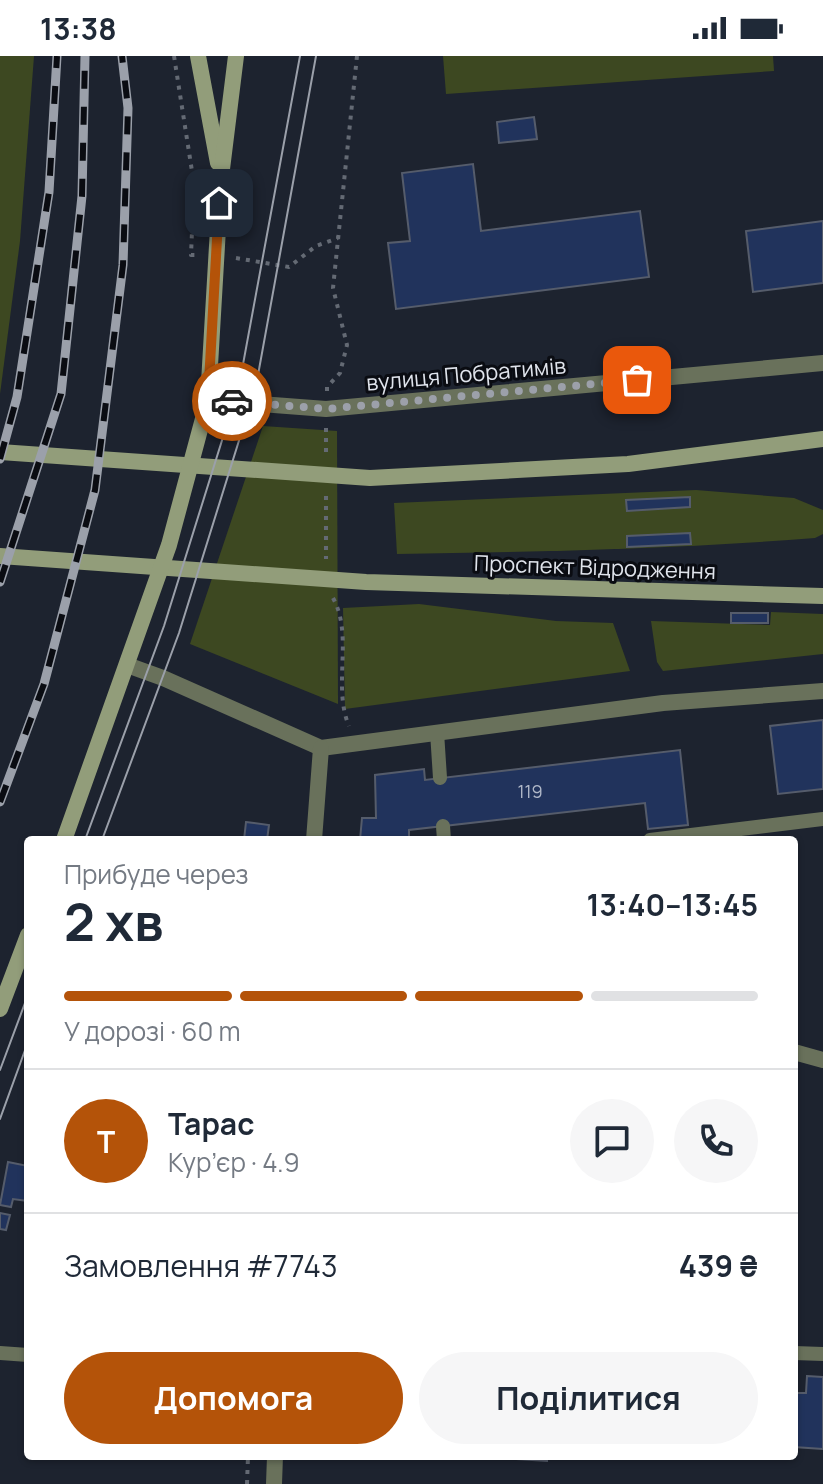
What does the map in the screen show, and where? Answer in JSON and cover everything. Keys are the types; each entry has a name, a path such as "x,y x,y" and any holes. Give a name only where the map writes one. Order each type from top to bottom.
{"main road":[{"path":"198,56 221,177"},
{"path":"65,836 169,545 208,400 221,177 236,56"},
{"path":"0,452 370,478 628,464 823,439"},
{"name":"Проспект Відродження","path":"0,556 366,582 823,596"},
{"path":"0,1009 24,946"}],"street":[{"name":"вулиця Побратимів","path":"208,400 326,409 823,363"},
{"path":"127,665 321,748 663,703 823,691"},
{"path":"314,836 321,748"},
{"path":"798,1053 823,1060"},
{"path":"274,1484 275,1460"}],"lane":[{"path":"437,732 440,778"},
{"path":"696,836 823,819"},
{"path":"0,1353 24,1355"},
{"path":"798,1353 823,1354"}],"path":[{"path":"247,1484 248,1460"}],"green space":[{"path":"0,56 34,56 20,241 0,394"},
{"path":"443,56 773,56 774,71 446,94"},
{"path":"263,426 337,431 338,704 190,644"},
{"path":"696,490 794,498 823,510 823,534 815,538 659,547 397,554 394,503"},
{"path":"419,604 556,621 613,623 630,671 345,709 343,608"},
{"path":"771,612 823,614 823,654 663,671 657,662 651,621 770,625"}],"building":[{"path":"534,117 537,139 499,143 497,122"},
{"path":"473,164 481,231 640,211 649,277 396,309 388,243 410,241 402,173"},
{"path":"823,221 823,283 753,292 746,231"},
{"path":"690,497 690,507 627,511 626,500"},
{"path":"690,533 691,544 627,547 627,536"},
{"path":"731,613 768,613 768,623 731,623"},
{"path":"823,720 823,789 778,794 770,726"},
{"path":"680,750 688,825 648,829 645,803 409,830 409,836 360,836 362,818 376,818 375,775 424,769 425,780"},
{"path":"246,822 269,825 268,836 244,836"},
{"path":"8,1162 24,1165 24,1200 13,1199 11,1207 0,1205"},
{"path":"0,1213 10,1215 6,1230 0,1229"},
{"path":"807,1376 823,1377 823,1449 798,1447 798,1393 806,1393"}],"tram line":[{"path":"86,836 164,626 239,386 300,56"},
{"path":"103,836 179,633 256,386 316,56"},
{"path":"0,1070 24,1006"},
{"path":"0,1119 24,1053"}],"railway":[{"path":"0,459 17,397 49,192 57,56"},
{"path":"0,582 61,394 82,196 85,56"},
{"path":"0,802 44,684 95,490 123,265 128,108 122,56"}],"way so far":[{"path":"232,401 326,409 637,380"}],"route":[{"path":"219,203 208,400 232,401"}]}
